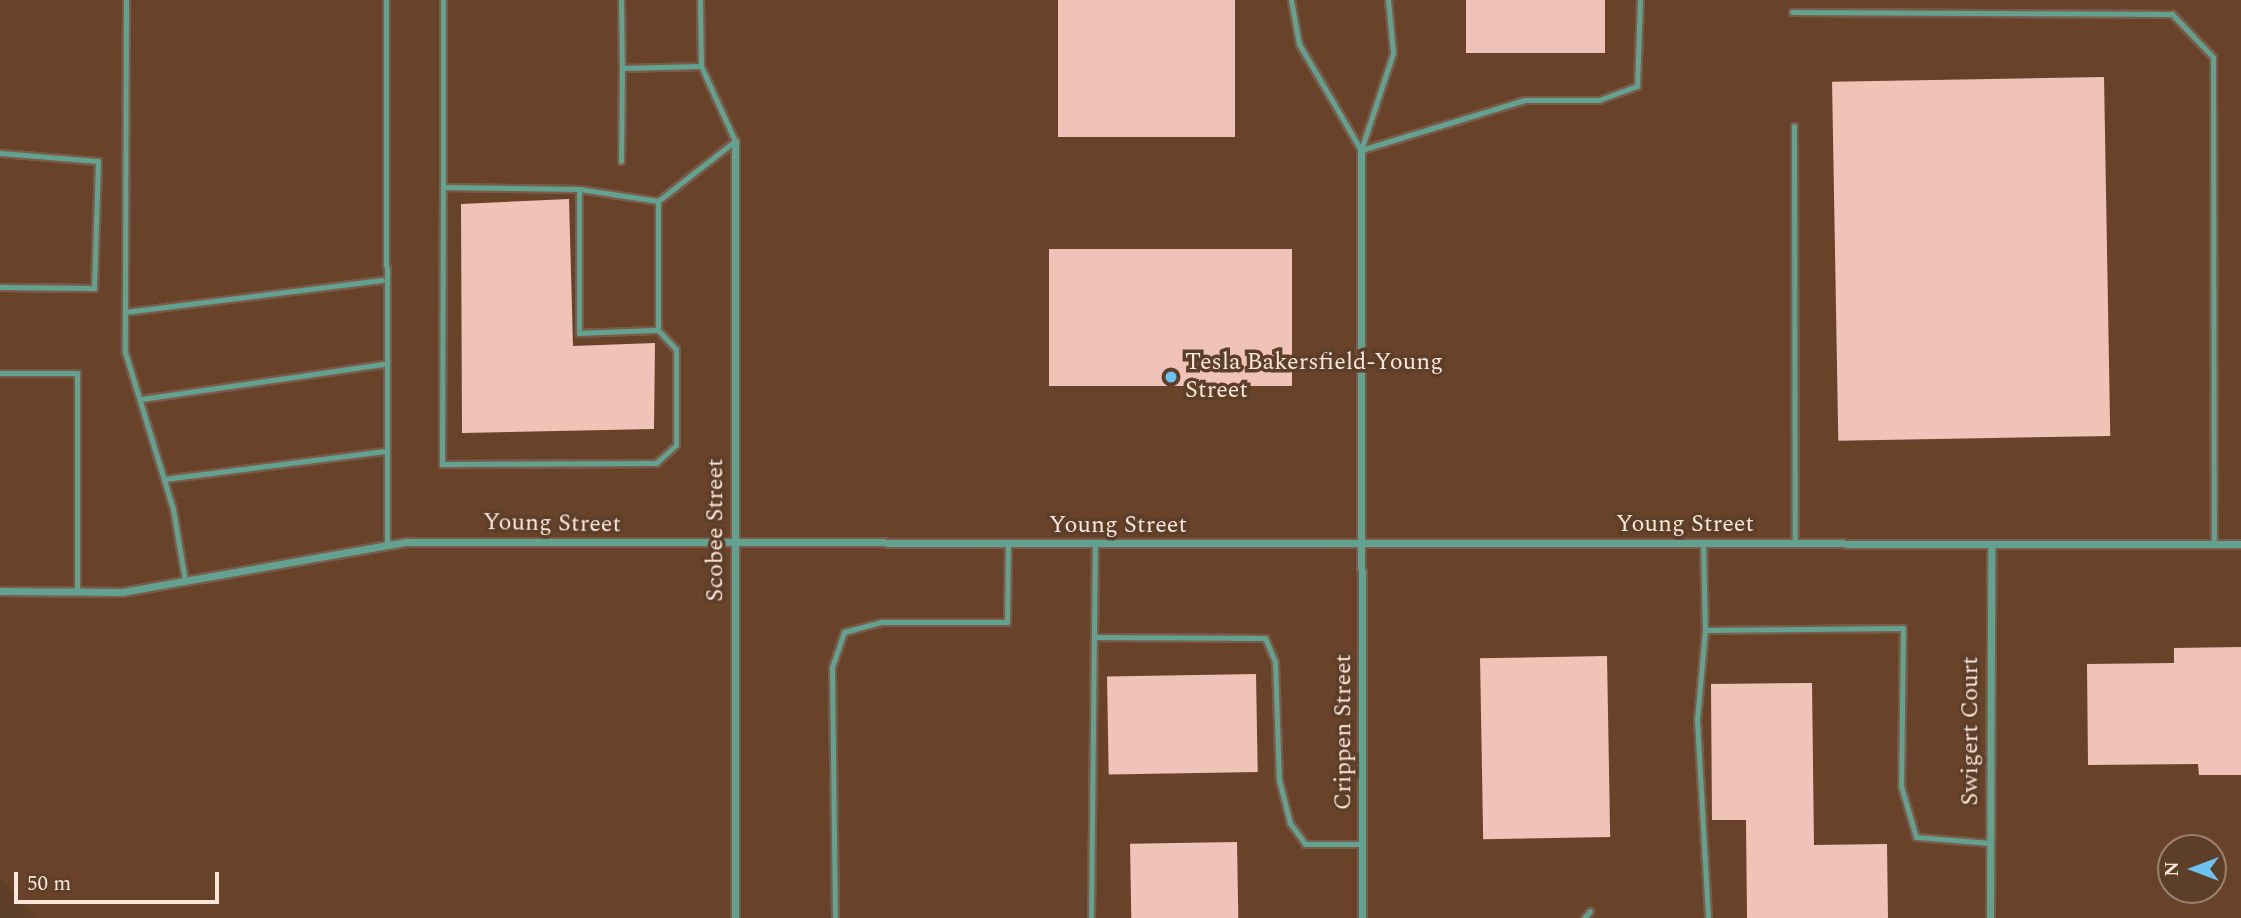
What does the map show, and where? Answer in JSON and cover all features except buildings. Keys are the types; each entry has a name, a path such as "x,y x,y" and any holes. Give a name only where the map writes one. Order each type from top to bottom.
{"street":[{"name":"Scobee Street","path":"735,141 735,918"},
{"name":"Crippen Street","path":"1361,150 1364,545 1362,918"},
{"name":"Swigert Court","path":"1990,918 1991,544"},
{"name":"Young Street","path":"0,591 77,591 185,581 387,545 2241,544"}],"lane":[{"path":"126,0 125,352 164,479 185,581"},
{"path":"386,0 382,280 387,545"},
{"path":"443,0 442,464 656,463 676,444 676,349 658,330 658,201"},
{"path":"621,0 621,161"},
{"path":"443,187 579,189 658,201 735,141 701,66 700,0"},
{"path":"1291,0 1299,44 1361,150"},
{"path":"1361,150 1394,53 1388,0"},
{"path":"1361,150 1525,100 1599,100 1637,86 1640,0"},
{"path":"1792,12 2172,14 2213,57 2214,545"},
{"path":"622,68 701,66"},
{"path":"1794,126 1795,544"},
{"path":"0,153 98,161 94,288 0,287"},
{"path":"579,189 579,333 658,330"},
{"path":"125,312 382,280"},
{"path":"141,399 383,364"},
{"path":"0,373 77,373 77,591"},
{"path":"164,479 385,451"},
{"path":"1703,543 1705,630 1698,720 1708,918"},
{"path":"835,918 832,667 844,632 881,622 1007,622 1009,545"},
{"path":"1091,918 1089,750 1095,545"},
{"path":"1705,630 1903,628 1901,786 1916,837 1991,843"},
{"path":"1094,637 1265,638 1275,662 1279,780 1290,823 1305,844 1362,845"},
{"path":"1584,918 1590,911"}],"shaded area":[{"path":"0,0 2241,0 2241,918 35,918 0,877"}],"place":[{"name":"Tesla Bakersfield-Young Street","path":"1171,377"}]}
